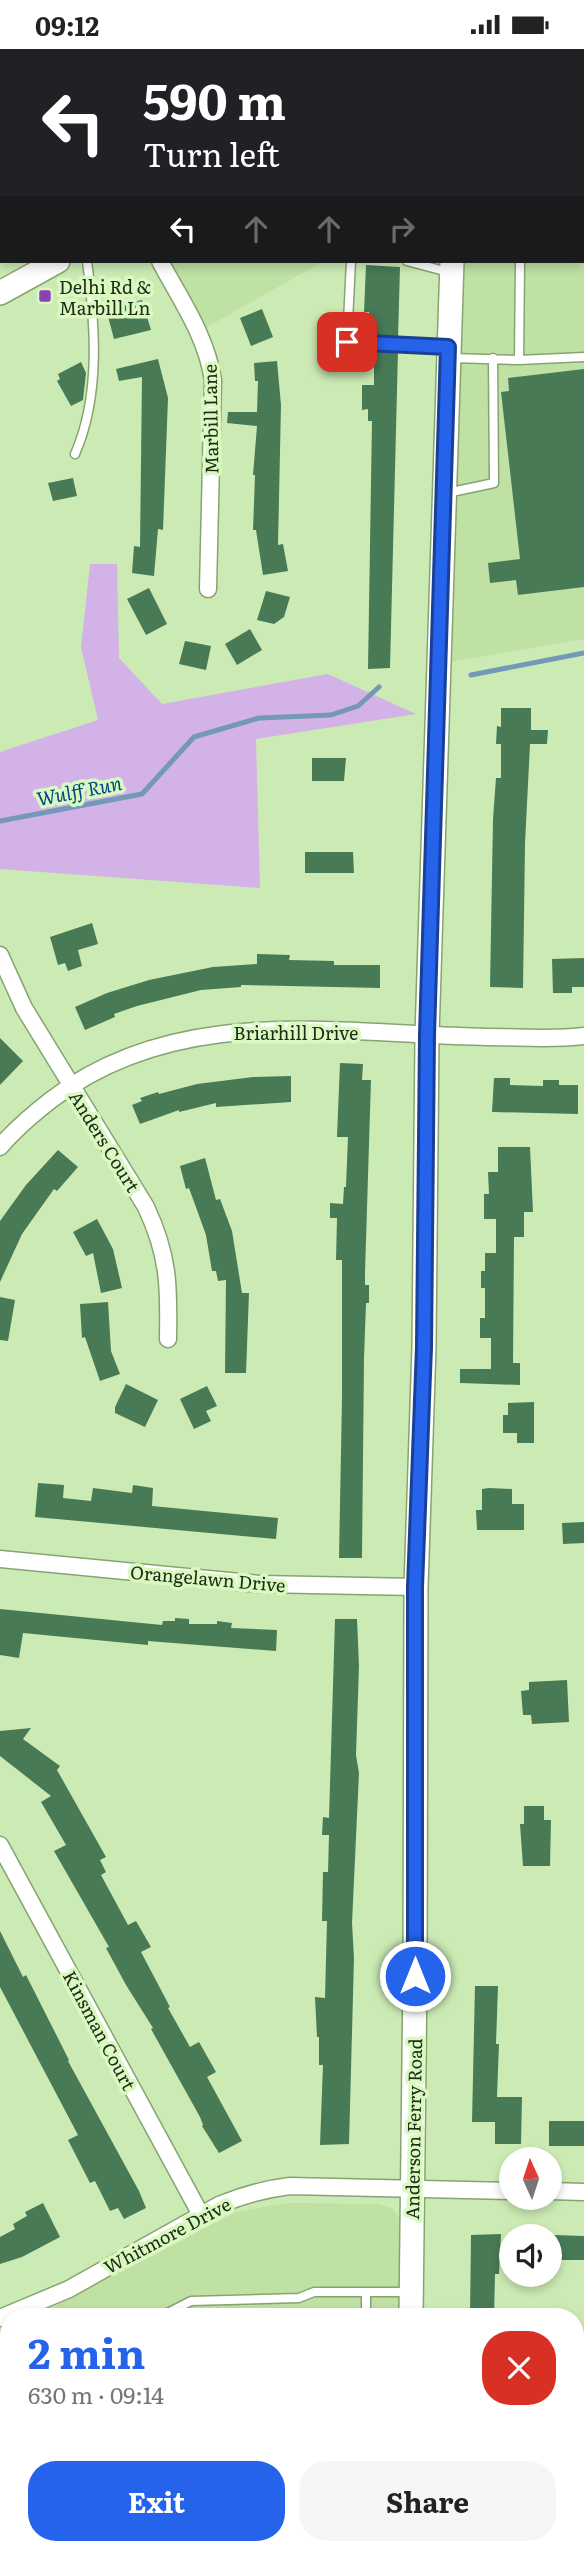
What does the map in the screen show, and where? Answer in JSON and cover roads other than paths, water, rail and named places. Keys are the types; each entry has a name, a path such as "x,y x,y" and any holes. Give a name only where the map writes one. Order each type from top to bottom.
{"street":[{"path":"0,293 54,263"},
{"name":"Marbill Lane","path":"161,263 200,331 209,355 213,380 208,589"},
{"name":"Anderson Ferry Road","path":"411,2308 415,1587 424,1347 427,1035 452,267"},
{"name":"Anders Court","path":"0,955 24,1008 146,1207 157,1231 169,1282 168,1339"},
{"name":"Briarhill Drive","path":"0,1147 30,1117 71,1085 125,1058 158,1046 225,1032 268,1030 567,1038 584,1036"},
{"name":"Orangelawn Drive","path":"0,1559 260,1584 415,1587"},
{"name":"Kinsman Court","path":"0,1845 201,2215"},
{"name":"Whitmore Drive","path":"24,2308 69,2289 241,2195 265,2189 290,2186 499,2191"},
{"path":"562,2191 584,2192"}],"lane":[{"path":"75,454 85,426 93,387 92,306 87,263"},
{"path":"351,263 347,342 493,358 584,357"},
{"path":"422,263 452,267"},
{"path":"519,359 520,263"},
{"path":"444,493 494,483 493,358"},
{"path":"180,2308 191,2301 299,2298 314,2292 411,2292"},
{"path":"366,2292 366,2308"}],"waterway":[{"name":"Wulff Run","path":"471,675 584,653"},
{"name":"Wulff Run","path":"0,821 142,794 194,737 259,718 331,715 358,706 379,687"}],"place":[{"name":"Delhi Rd & Marbill Ln","path":"45,296"}]}
